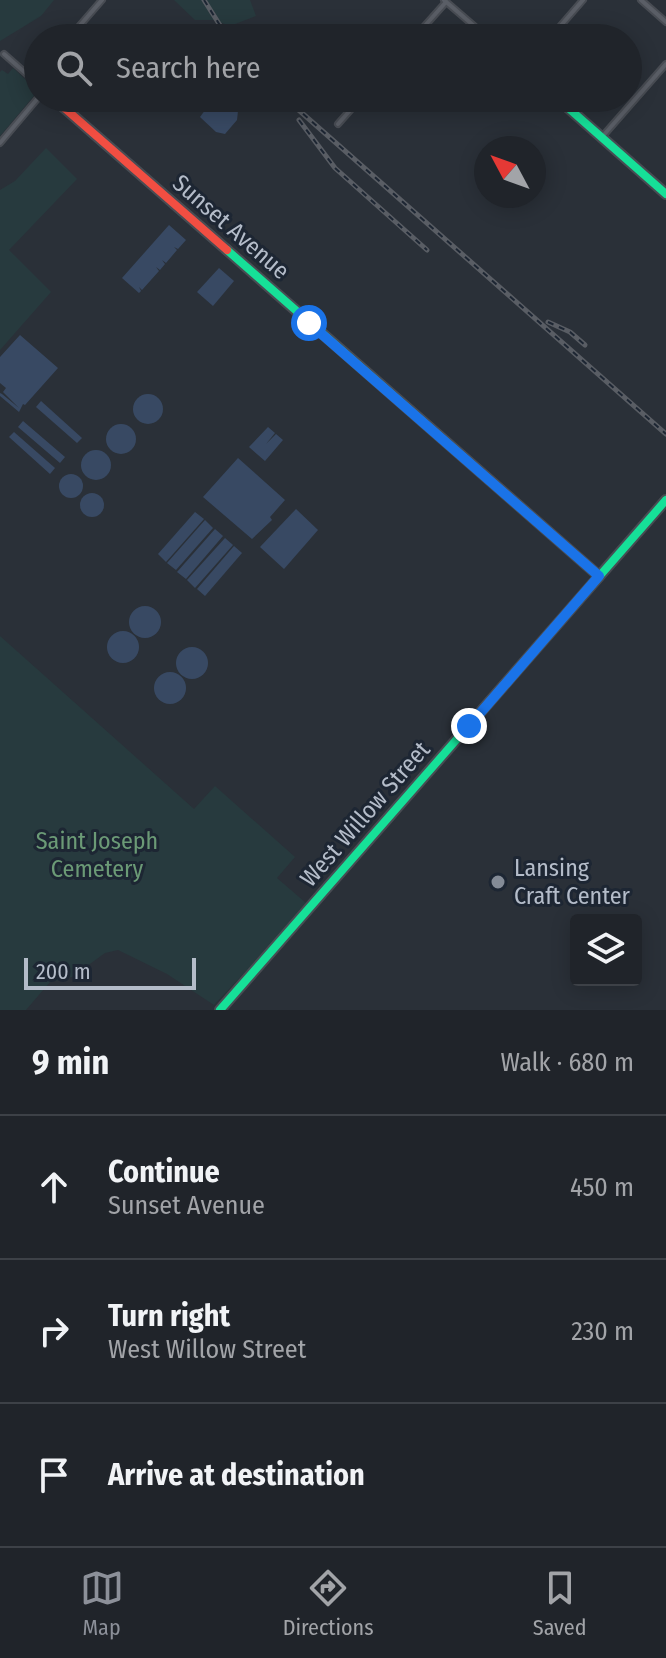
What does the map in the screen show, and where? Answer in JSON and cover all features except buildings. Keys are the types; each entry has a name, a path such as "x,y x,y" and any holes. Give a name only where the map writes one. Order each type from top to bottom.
{"street":[{"path":"81,24 102,0"},
{"path":"562,24 583,0"},
{"path":"641,0 666,22"},
{"path":"426,24 446,1 472,24"},
{"path":"4,54 24,72"},
{"path":"642,91 666,64"},
{"path":"0,143 26,112"},
{"name":"Sunset Avenue","path":"69,112 599,576"},
{"path":"338,124 349,112"},
{"path":"573,112 666,194"},
{"path":"601,137 623,112"},
{"name":"West Willow Street","path":"220,1010 666,500"}],"green space":[{"path":"0,0 54,0 41,16 0,41"},
{"path":"174,0 250,0 256,16 235,24 195,20"},
{"path":"13,68 24,78 24,108 0,136 0,72 2,70 8,74"},
{"path":"46,148 77,179 9,250 51,292 0,350 0,190 15,181"},
{"name":"Saint Joseph Cemetery","path":"0,636 194,809 215,786 295,857 277,878 306,903 214,1005 167,974 118,950 105,953 72,977 50,982 26,1010 0,1010"}],"water":[{"path":"204,112 238,112 237,120 225,134 216,132 200,117"},
{"path":"169,225 186,240 178,249 174,247 177,250 166,263 162,260 165,264 160,270 156,267 159,271 142,290 139,287 139,293 122,278"},
{"path":"219,268 234,281 213,306 197,292"},
{"path":"20,335 58,368 19,412 0,396 0,393 19,408 3,392 6,388 0,383 0,357"},
{"path":"148,394 154,395 162,403 162,415 154,423 148,424 142,423 134,415 133,409 134,403 142,395"},
{"path":"41,401 82,438 77,443 36,407"},
{"path":"23,421 65,457 60,463 18,427"},
{"path":"121,424 127,425 135,433 135,445 127,453 121,454 115,453 107,445 106,439 107,433 115,425"},
{"path":"268,427 275,433 266,444 276,434 283,440 265,461 249,447"},
{"path":"14,432 55,468 50,474 9,437"},
{"path":"96,450 102,451 110,459 110,471 102,479 96,480 90,479 82,471 81,465 82,459 90,451"},
{"path":"238,458 285,500 270,517 272,520 252,539 203,497"},
{"path":"71,474 82,481 83,486 76,497 71,498 60,491 59,486 66,475"},
{"path":"92,493 103,500 104,505 97,516 92,517 81,510 80,505 87,494"},
{"path":"296,509 318,530 284,569 260,547"},
{"path":"195,512 204,519 166,562 158,554"},
{"path":"205,520 213,528 176,570 167,563"},
{"path":"215,529 223,536 186,579 177,572"},
{"path":"225,538 233,545 195,588 187,580"},
{"path":"234,546 242,553 205,596 197,589"},
{"path":"145,606 156,611 161,622 156,633 145,638 134,633 129,622 134,611"},
{"path":"123,631 134,636 139,647 134,658 123,663 112,658 107,647 112,636"},
{"path":"192,647 203,652 208,663 203,674 192,679 181,674 176,663 181,652"},
{"path":"170,672 181,677 186,688 181,699 170,704 159,699 154,688 159,677"}],"railway":[{"path":"204,0 219,24"},
{"path":"301,112 666,434"},
{"path":"299,120 335,168 427,250"},
{"path":"548,322 570,332 585,345"}],"traffic: fast":[{"path":"573,112 666,194"},
{"path":"227,250 599,576"},
{"path":"220,1010 666,500"}],"traffic: jam":[{"path":"69,112 227,250"}],"place":[{"name":"Lansing Craft Center","path":"498,882"}],"route":[{"path":"309,323 599,576 469,726"}]}
